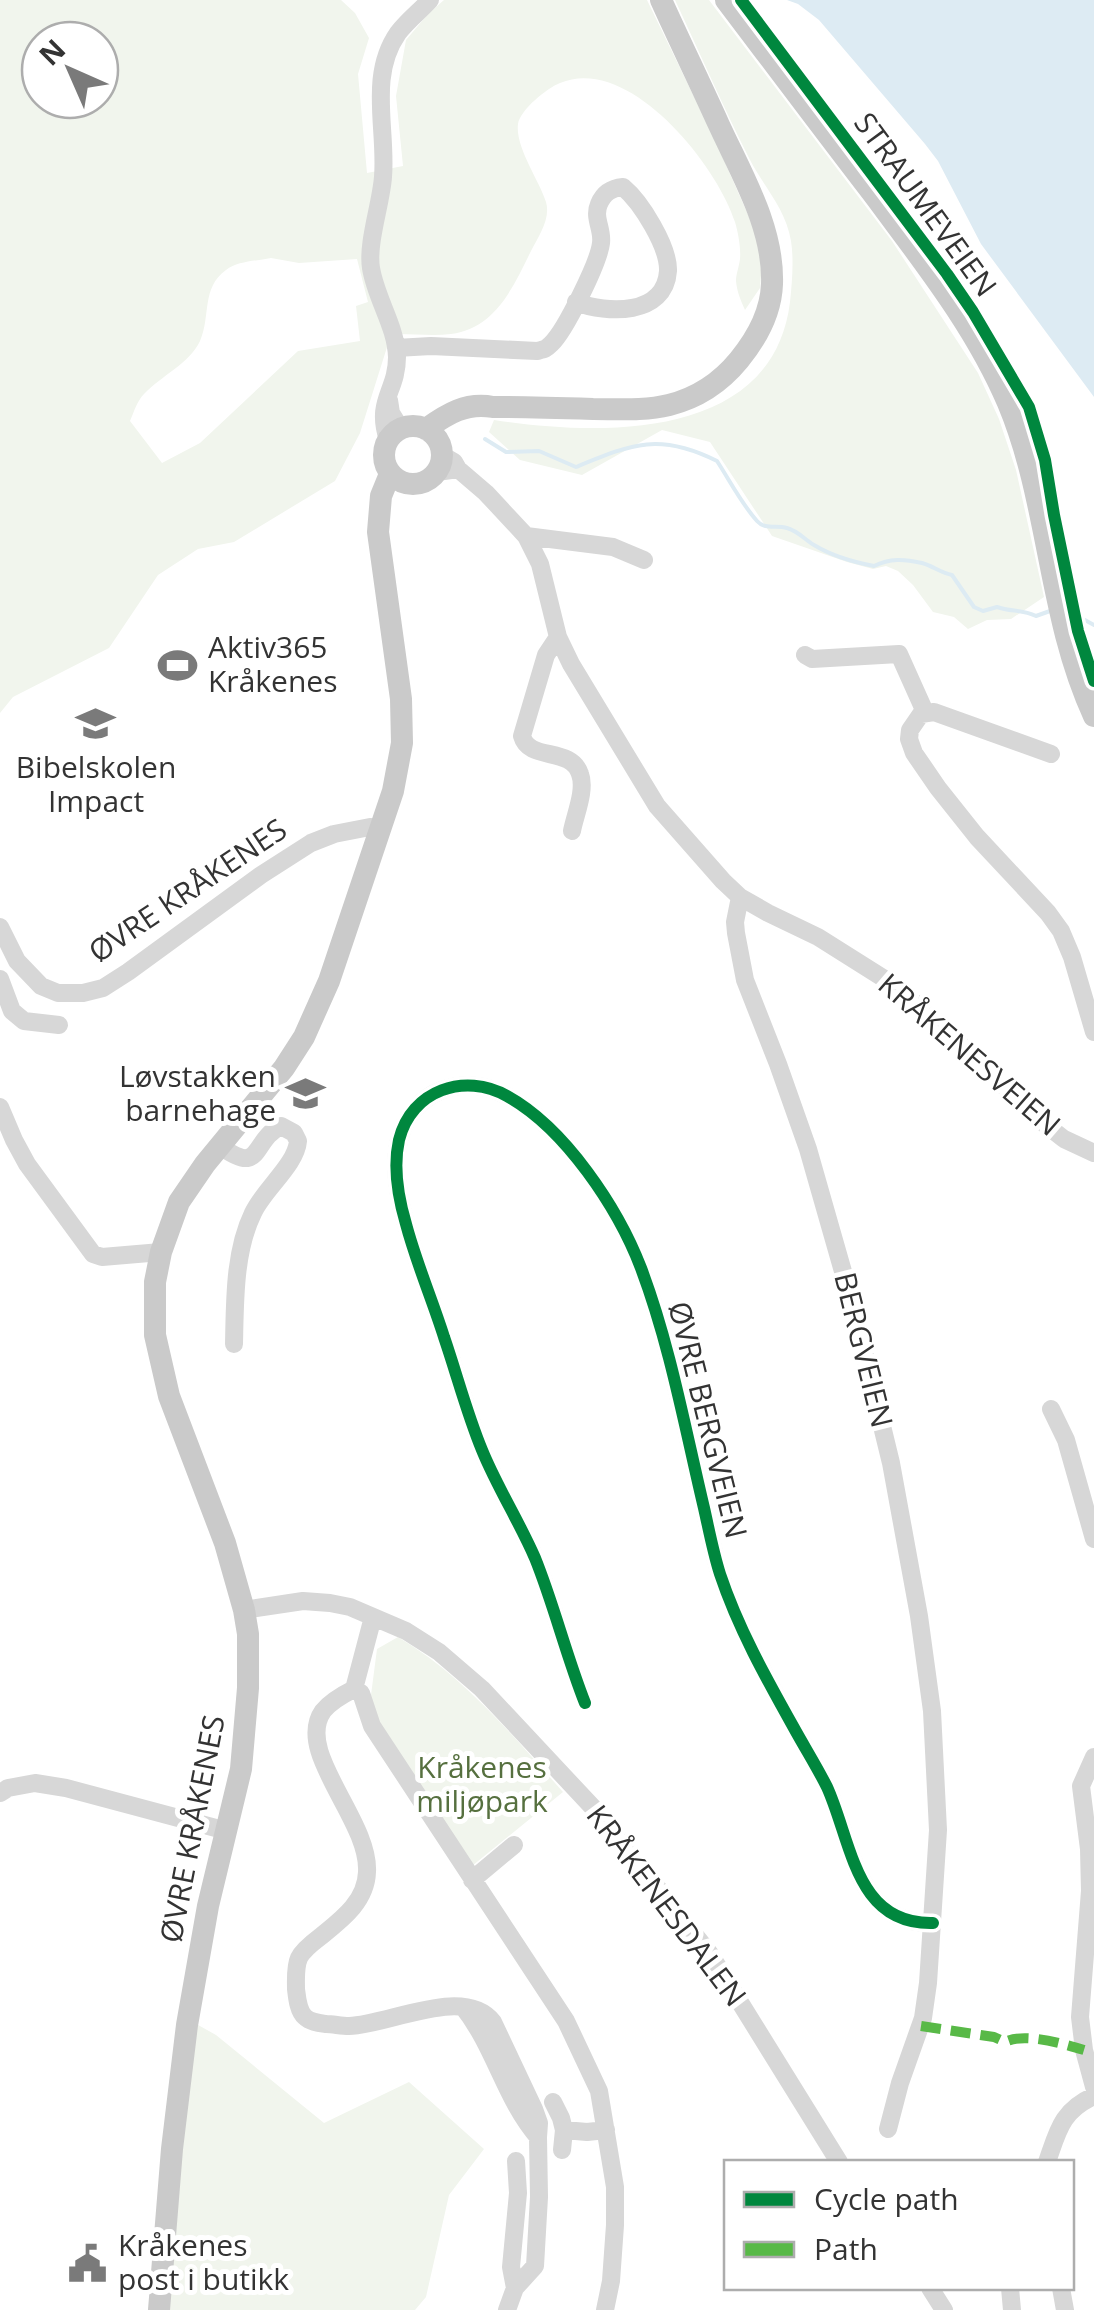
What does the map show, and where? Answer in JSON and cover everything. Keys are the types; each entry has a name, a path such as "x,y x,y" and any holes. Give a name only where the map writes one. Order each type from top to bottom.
{"main road":[{"path":"441,454 409,426 394,434 384,457 399,479 424,483 441,454 444,416 476,405 628,409 674,404 699,394 735,365 758,332 771,296 771,259 760,216 661,0"},
{"name":"STRAUMEVEIEN","path":"726,0 931,272 987,359 1008,405 1036,488 1066,636 1094,716"},
{"name":"ØVRE KRÅKENES","path":"159,2310 187,2024 208,1906 241,1769 248,1634 225,1542 169,1396 155,1335 155,1282 179,1202 304,1038 329,982 381,828 399,765 402,721 382,554 399,479"}],"street":[{"path":"394,434 383,418 383,406 396,368 396,348 370,264 383,179 380,89 397,35 430,0"},
{"path":"396,348 537,351 550,345 600,250 598,204 609,190 620,186 644,212 662,245 668,266 666,279 652,300 634,308 601,309 576,302"},
{"path":"441,454 493,499 526,536 544,577 558,637 571,664 656,806 740,897"},
{"path":"526,536 613,547 644,560"},
{"path":"558,637 546,655 522,736 524,745 532,750 573,762 582,776 572,832"},
{"path":"805,655 818,659 898,654 925,712"},
{"path":"1051,754 944,715 925,712 910,730 914,753 966,824 1060,931 1072,957 1094,1032"},
{"name":"ØVRE KRÅKENES","path":"0,927 18,961 41,986 66,994 103,988 310,843 334,834 381,828"},
{"name":"KRÅKENESVEIEN","path":"740,897 818,937 891,984 936,1020 1036,1118 1064,1139 1094,1153"},
{"name":"BERGVEIEN","path":"740,897 736,933 745,980 808,1149 852,1303 895,1480 932,1711 938,1830 924,2011 888,2129"},
{"path":"0,979 12,1010 24,1021 59,1025"},
{"name":"ØVRE BERGVEIEN","path":"584,1703 534,1557 478,1438 401,1207 396,1165 402,1131 424,1099 454,1086 487,1088 521,1104 579,1162 615,1213 639,1262 658,1318 714,1554 738,1622 827,1787 865,1888 884,1909 897,1916 933,1923"},
{"path":"0,1107 27,1164 94,1254 102,1258 161,1252"},
{"path":"220,1145 234,1157 246,1159 280,1126 290,1130 298,1142 294,1158 272,1182 247,1226 238,1268 234,1344"},
{"path":"1052,1408 1066,1440 1094,1539"},
{"name":"KRÅKENESDALEN","path":"244,1610 303,1601 350,1607 406,1631 440,1652 482,1689 599,1814 710,1954 837,2160"},
{"path":"373,1617 354,1689 323,1711 316,1745 360,1832 368,1856 367,1879 353,1908 299,1957 296,1993 301,2011 315,2022 350,2026 408,2013 464,2007 486,2013 493,2022 539,2123 540,2197 535,2266 515,2288 507,2310"},
{"path":"354,1689 361,1693 372,1726 566,2022 598,2091 614,2187 615,2225 605,2310"},
{"path":"1094,1757 1081,1786 1090,1891 1080,2017 1094,2087"},
{"path":"0,1793 35,1783 66,1788 226,1831"},
{"path":"472,1880 514,1845"},
{"path":"1048,2160 1067,2115 1078,2103 1094,2096"},
{"path":"553,2102 562,2118 562,2150"},
{"path":"564,2130 606,2130"},
{"path":"515,2288 511,2266 518,2193 516,2162"}],"green space":[{"path":"0,0 341,0 355,13 369,38 358,74 367,173 403,166 396,96 406,40 444,0 647,0 753,226 762,263 760,288 745,310 736,281 740,255 735,222 710,172 690,145 641,99 614,84 587,78 560,83 529,106 518,124 520,143 546,202 547,215 501,304 480,324 467,330 445,335 398,334 388,344 360,433 335,481 234,542 198,549 158,575 109,648 13,697 0,713","holes":["271,258 299,263 357,259 368,302 356,306 360,341 298,351 200,443 162,463 130,421 142,397 182,363 200,341 210,294 218,277 247,262"]},
{"path":"675,0 709,0 892,241 978,373 1016,470 1044,597 1011,619 987,620 968,629 954,617 933,612 898,571 847,562 772,536 710,442 662,430 582,475 520,460 489,432 494,420 582,428 629,427 675,420 717,405 751,382 777,348 791,295 788,229 740,140"},
{"name":"Kråkenes miljøpark","path":"398,1637 466,1688 563,1792 472,1866 376,1724 371,1695 377,1649"},
{"path":"191,2021 216,2035 324,2123 409,2082 484,2149 449,2195 426,2297 415,2310 154,2310"}],"shaded area":[{"path":"787,0 1094,0 1094,397 981,244 938,161 925,144 819,20"}],"waterway":[{"path":"485,439 506,452 539,451 576,467 630,447 678,446 717,461 746,507 764,525 791,529 821,549 858,563 874,566 903,560 926,564 952,575 974,607 983,611 997,607 1036,616 1050,611"},
{"path":"1072,613 1094,625"}],"marked path":[{"path":"921,2026 1005,2042 1023,2038 1044,2040 1084,2050"}],"cycle path":[{"path":"741,0 947,274 1029,407 1045,460 1078,631 1094,681"},
{"path":"585,1703 535,1558 477,1436 401,1203 396,1161 405,1123 427,1098 458,1086 491,1089 528,1110 569,1149 619,1220 641,1268 660,1327 715,1558 735,1614 827,1787 851,1855 872,1895 887,1910 907,1920 933,1923"}],"place":[{"name":"Aktiv365 Kråkenes","path":"178,665"},
{"name":"Bibelskolen Impact","path":"96,724"},
{"name":"Løvstakken barnehage","path":"306,1094"},
{"name":"Kråkenes post i butikk","path":"88,2263"}]}
